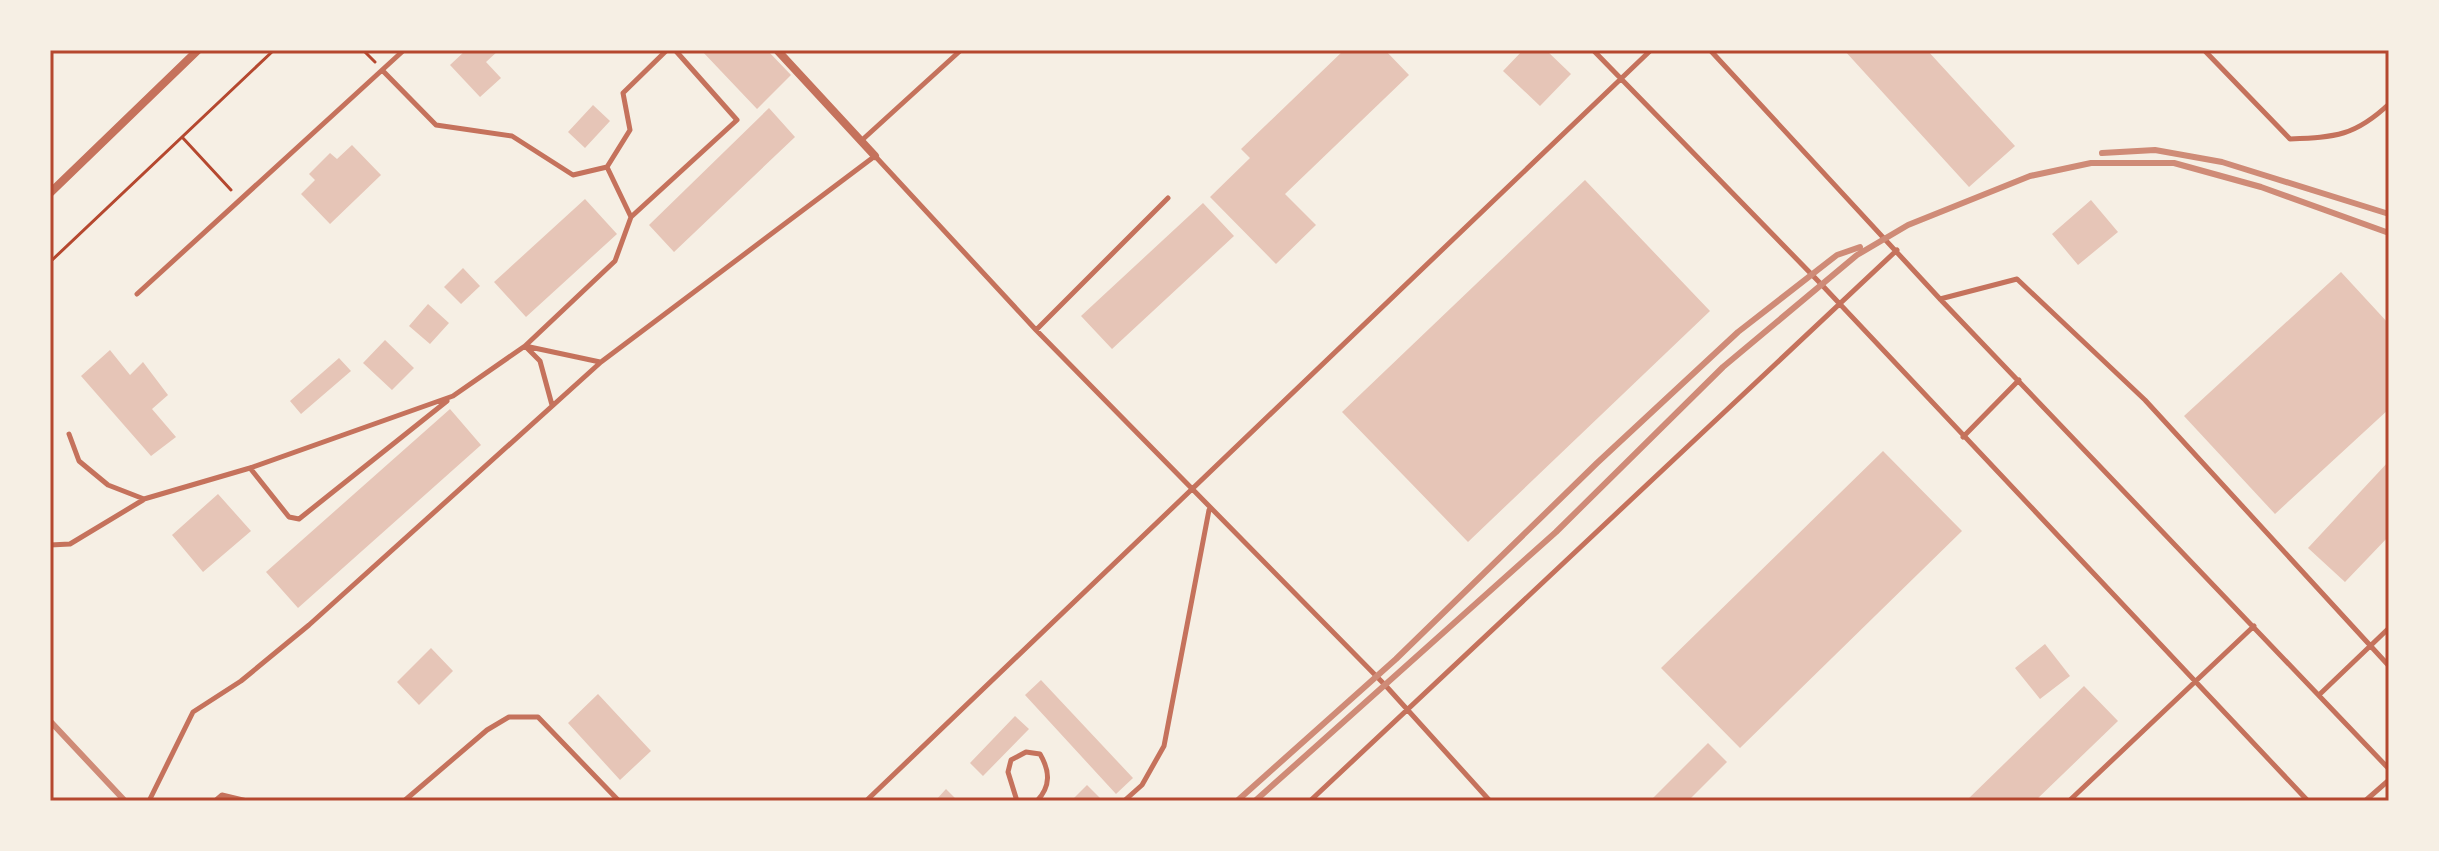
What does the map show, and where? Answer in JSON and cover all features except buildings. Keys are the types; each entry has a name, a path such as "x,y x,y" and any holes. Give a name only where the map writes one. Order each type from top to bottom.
{"street":[{"path":"50,193 198,50"},
{"path":"777,50 875,156"}],"lane":[{"path":"137,294 404,50"},
{"path":"383,71 436,125 512,136 573,175 607,167 630,130 623,93 667,50"},
{"path":"250,468 289,517 299,519 453,396 525,346 615,261 631,217 737,120 675,50"},
{"path":"861,141 961,50"},
{"path":"1593,50 2197,680 2308,801"},
{"path":"866,801 1651,50"},
{"path":"1710,50 1940,299 2389,769"},
{"path":"2204,50 2290,139 2324,138 2363,128 2389,104"},
{"path":"149,801 193,712 241,681 309,625 601,362 875,156 1036,330 1406,709 1490,801"},
{"path":"607,167 631,217"},
{"path":"1036,330 1168,198"},
{"path":"1310,801 1897,250"},
{"path":"1940,299 2017,279 2145,400 2389,666"},
{"path":"525,346 601,362"},
{"path":"525,346 540,361 553,406"},
{"path":"1963,437 2019,380"},
{"path":"50,545 70,544 144,499 250,468 453,396"},
{"path":"69,434 79,461 108,485 144,499"},
{"path":"1124,801 1142,785 1164,746 1209,509"},
{"path":"2069,801 2254,626"},
{"path":"2320,694 2389,628"},
{"path":"404,801 487,730 509,717 538,717 619,801"},
{"path":"1017,801 1008,772 1011,760 1026,752 1040,754 1047,766 1048,783 1037,801"},
{"path":"2365,801 2389,780"},
{"path":"215,801 222,795 247,801"}],"path":[{"path":"50,262 274,50"},
{"path":"182,137 240,201"}],"railway":[{"path":"2102,153 2155,150 2222,162 2389,214"},
{"path":"1255,801 1556,532 1723,367 1857,255 1908,225 2030,176 2091,163 2174,163 2261,187 2389,233"},
{"path":"1237,801 1396,659 1597,463 1738,332 1837,255 1860,247"},
{"path":"50,721 125,801"}]}
